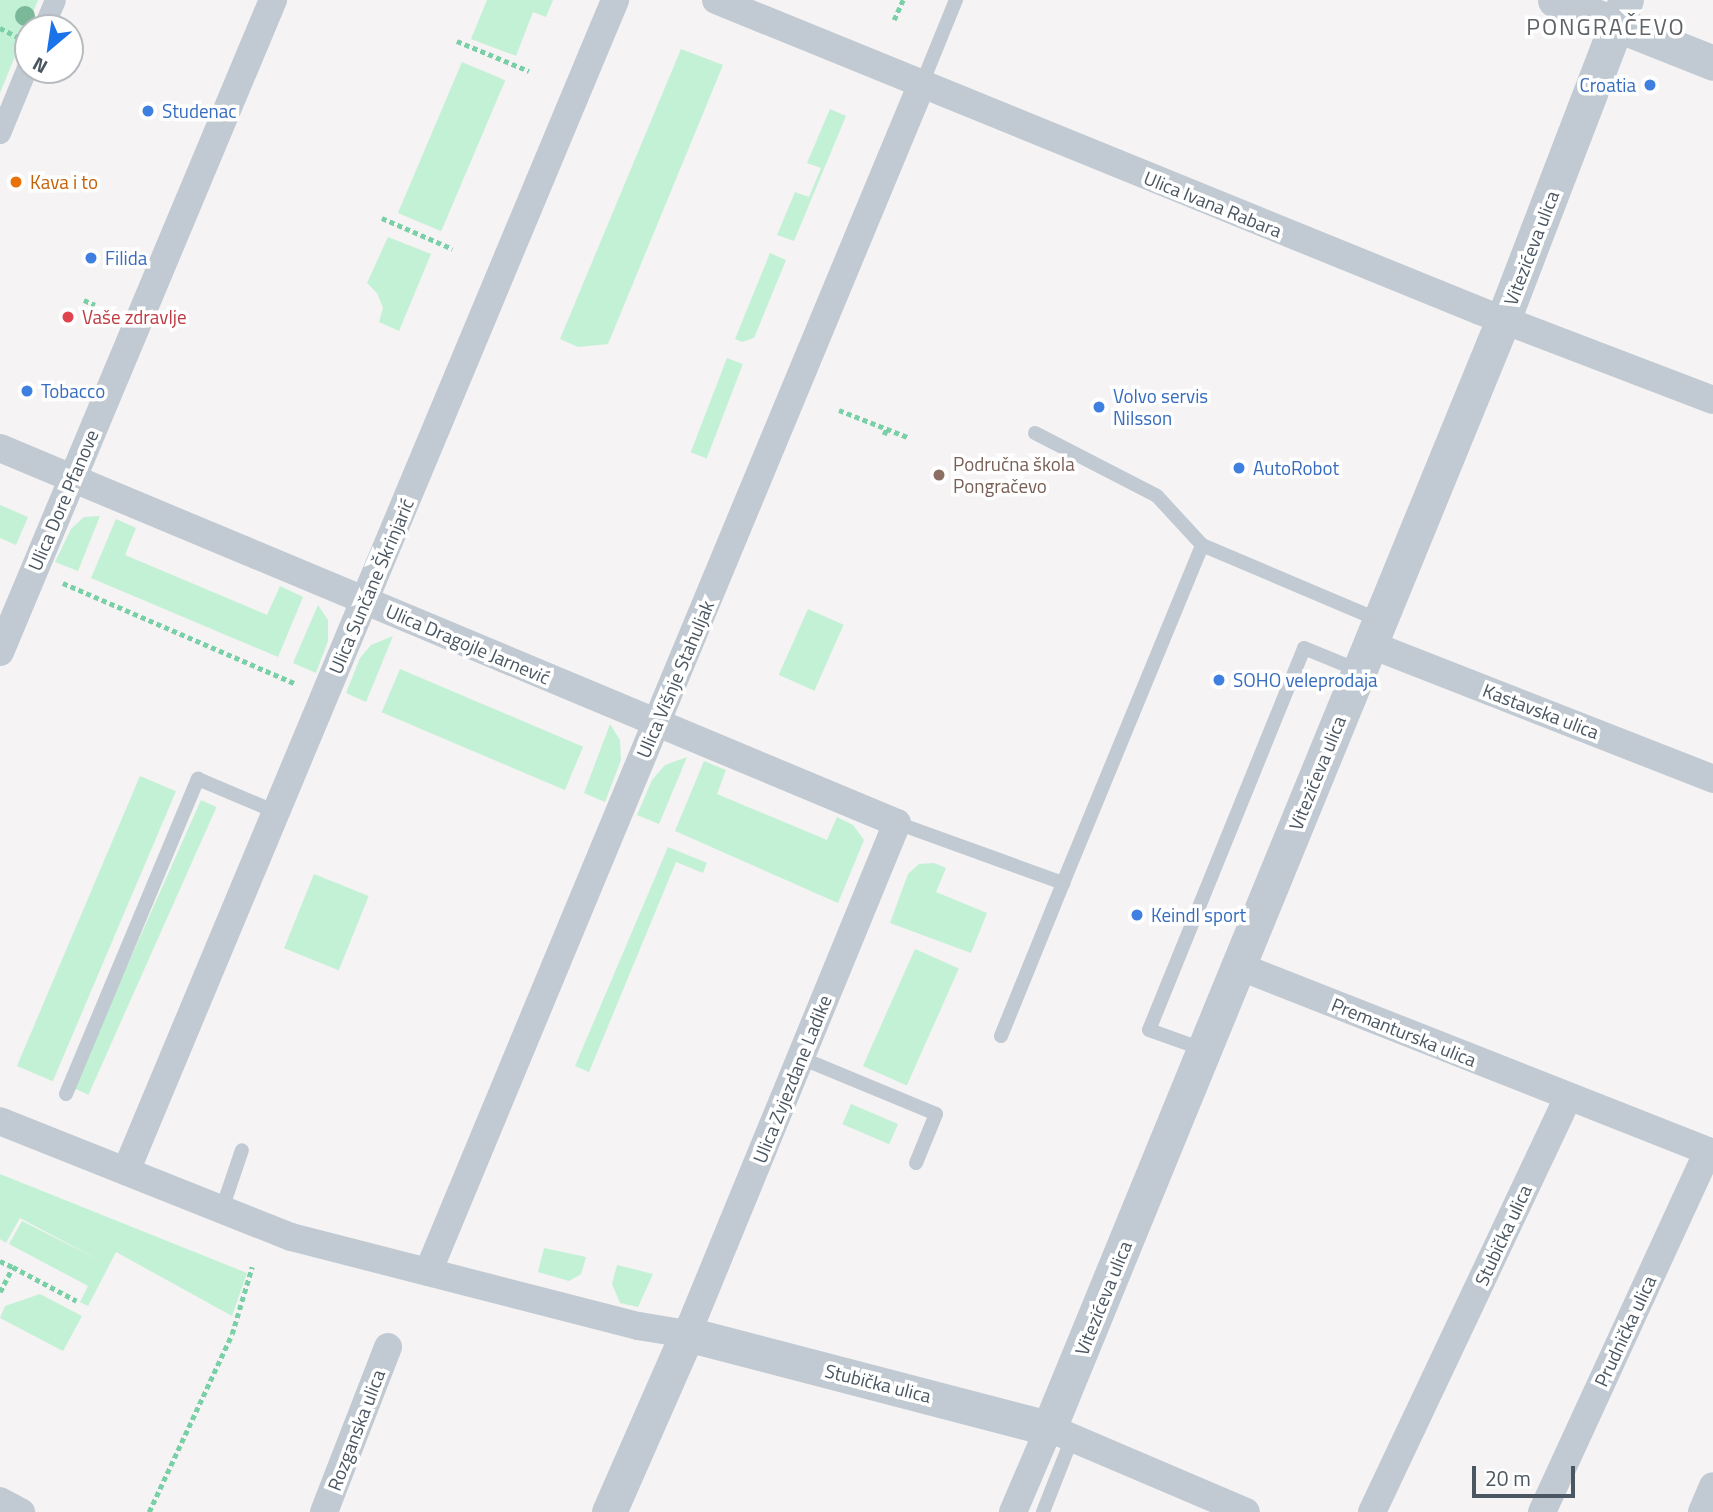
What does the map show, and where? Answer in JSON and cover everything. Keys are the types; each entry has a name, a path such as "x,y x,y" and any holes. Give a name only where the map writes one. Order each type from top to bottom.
{"street":[{"name":"Ulica Dore Pfanove","path":"0,652 273,0"},
{"name":"Ulica Sunčane Škrinjarić","path":"126,1171 615,0"},
{"name":"Ulica Ivana Rabara","path":"716,0 1503,320 1713,400"},
{"path":"1555,0 1621,12 1713,63"},
{"name":"Vitezićeva ulica","path":"1061,1433 1205,1050 1503,320 1621,12"},
{"path":"0,133 20,84"},
{"name":"Ulica Višnje Stahuljak","path":"428,1272 922,86"},
{"name":"Ulica Dragojle Jarnević","path":"0,449 897,823"},
{"name":"Kastavska ulica","path":"1369,645 1713,779"},
{"name":"Ulica Zvjezdane Ladike","path":"687,1334 897,823"},
{"name":"Premanturska ulica","path":"1241,967 1568,1097"},
{"path":"1568,1097 1710,1152"},
{"name":"Stubička ulica","path":"1372,1512 1568,1097"},
{"path":"0,1121 291,1237 638,1326 687,1334 609,1512"},
{"name":"Prudnička ulica","path":"1542,1512 1710,1152"},
{"name":"Stubička ulica","path":"687,1334 1061,1433 1246,1512"},
{"name":"Rozganska ulica","path":"324,1512 388,1347"},
{"path":"1013,1512 1061,1433"},
{"path":"1702,1512 1713,1486"},
{"path":"0,1501 21,1512"}],"lane":[{"path":"922,86 956,0"},
{"path":"1035,433 1157,496 1202,545 1369,645"},
{"path":"1001,1036 1202,545"},
{"path":"1205,1050 1149,1030 1154,1017 1304,648 1369,645"},
{"path":"66,1094 198,779 276,812"},
{"path":"897,823 1063,883"},
{"path":"801,1058 936,1114 916,1163"},
{"path":"222,1209 242,1150"},
{"path":"1043,1512 1061,1433"}],"path":[{"path":"894,20 903,0"},
{"path":"457,41 530,71"},
{"path":"382,218 453,249"},
{"path":"84,300 95,305"},
{"path":"839,410 910,438"},
{"path":"884,435 887,428"},
{"path":"58,580 299,685"},
{"path":"0,1261 77,1301"},
{"path":"0,1292 13,1267"},
{"path":"149,1512 232,1334 252,1268"}],"green space":[{"path":"0,0 38,0 32,14 14,14 14,59 0,93"},
{"path":"487,0 553,0 546,17 533,12 516,56 471,39"},
{"path":"681,49 723,65 608,344 578,347 560,339"},
{"path":"462,62 505,80 441,231 398,213"},
{"path":"830,109 846,116 794,241 777,235 795,192 809,197 821,168 807,163"},
{"path":"388,237 431,254 399,331 379,322 383,308 377,293 367,283"},
{"path":"770,253 786,260 754,338 742,342 735,339"},
{"path":"727,358 743,364 707,458 691,452"},
{"path":"0,505 28,517 16,545 0,538"},
{"path":"100,516 78,571 55,562 71,529 84,517"},
{"path":"116,519 136,528 125,555 267,615 280,586 303,597 278,657 91,578"},
{"path":"318,605 328,620 328,641 316,673 293,663"},
{"path":"808,609 844,625 814,691 779,675"},
{"path":"393,636 366,702 346,693 360,658 371,645"},
{"path":"400,669 583,747 565,790 382,712"},
{"path":"610,724 620,740 621,760 605,802 584,793"},
{"path":"687,757 659,824 637,815 652,780 665,765"},
{"path":"704,761 726,770 717,794 827,840 837,817 853,825 864,840 838,903 675,831"},
{"path":"140,776 176,791 53,1081 17,1066"},
{"path":"201,800 217,807 88,1095 73,1088"},
{"path":"668,847 707,863 703,873 676,862 589,1072 575,1066"},
{"path":"934,863 946,868 936,892 987,913 971,953 890,923 908,874 919,864"},
{"path":"314,874 369,896 339,970 284,948"},
{"path":"915,949 959,969 907,1085 863,1066"},
{"path":"851,1104 898,1124 889,1144 842,1124"},
{"path":"0,1174 247,1273 232,1316 116,1252 88,1306 80,1302 88,1286 9,1244 22,1221 101,1261 20,1218 6,1243 0,1239"},
{"path":"544,1248 586,1257 581,1274 569,1281 538,1272"},
{"path":"617,1265 653,1274 638,1307 620,1303 612,1284"},
{"path":"40,1294 82,1316 63,1351 0,1318 5,1306"}],"place":[{"name":"Croatia","path":"1650,85"},
{"name":"Studenac","path":"148,111"},
{"name":"Kava i to","path":"16,182"},
{"name":"Filida","path":"91,258"},
{"name":"Vaše zdravlje","path":"68,317"},
{"name":"Tobacco","path":"27,391"},
{"name":"Volvo servis Nilsson","path":"1099,407"},
{"name":"AutoRobot","path":"1239,468"},
{"name":"Područna škola Pongračevo","path":"939,475"},
{"name":"SOHO veleprodaja","path":"1219,680"},
{"name":"Keindl sport","path":"1137,915"}],"district":[{"name":"PONGRAČEVO","path":"1606,27"}]}
